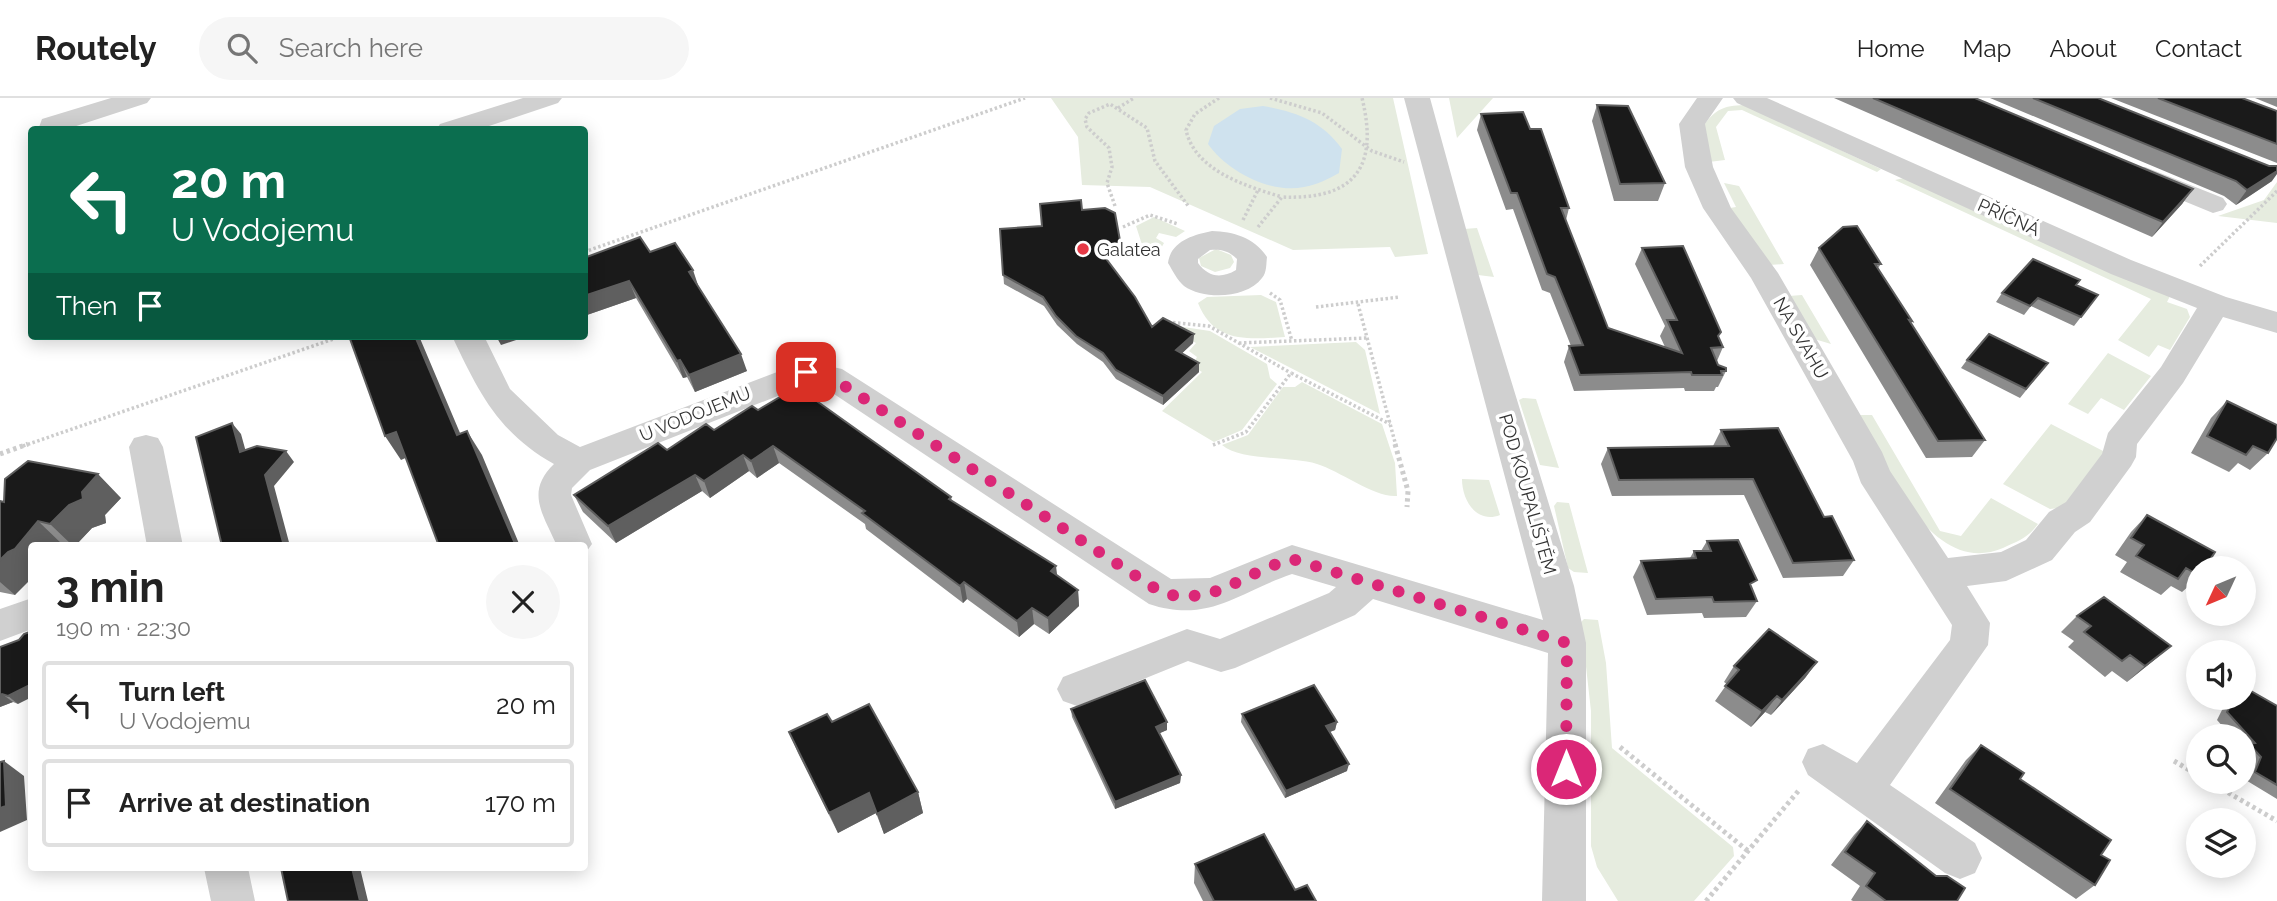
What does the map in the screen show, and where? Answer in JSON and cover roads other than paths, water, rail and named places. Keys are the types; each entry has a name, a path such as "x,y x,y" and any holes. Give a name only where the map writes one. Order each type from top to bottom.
{"street":[{"path":"51,126 138,98"},
{"path":"462,126 549,98"},
{"name":"POD KOUPALIŠTĚM","path":"1417,98 1464,276 1555,586 1567,643 1564,901"},
{"name":"NA SVAHU","path":"1710,98 1692,124 1700,169 1706,184 1748,260 1763,273 1777,295 1870,461 1874,474 1942,574 1970,623 1969,645 1862,790"},
{"name":"PŘÍČNÁ","path":"1746,98 2121,267 2215,304 2277,323"},
{"path":"2125,167 2213,204"},
{"path":"1942,574 2006,566 2039,551 2062,522 2078,512 2119,457 2120,442 2172,375 2215,304"},
{"path":"470,340 497,396 546,444 578,461"},
{"name":"U VODOJEMU","path":"573,542 554,495 555,484 578,461 806,372 831,377 1162,593 1191,598 1207,596 1274,564 1292,559 1368,580 1567,643"},
{"path":"146,447 164,542"},
{"path":"1077,689 1187,645 1222,656 1342,604 1368,580"},
{"path":"0,625 28,614"},
{"path":"1823,762 1960,858"},
{"path":"227,871 233,901"}],"water":[{"path":"1263,106 1297,115 1326,131 1342,149 1339,173 1313,185 1277,187 1250,178 1226,163 1208,144 1214,126 1240,109"}],"place":[{"name":"Galatea","path":"1083,249"}]}
